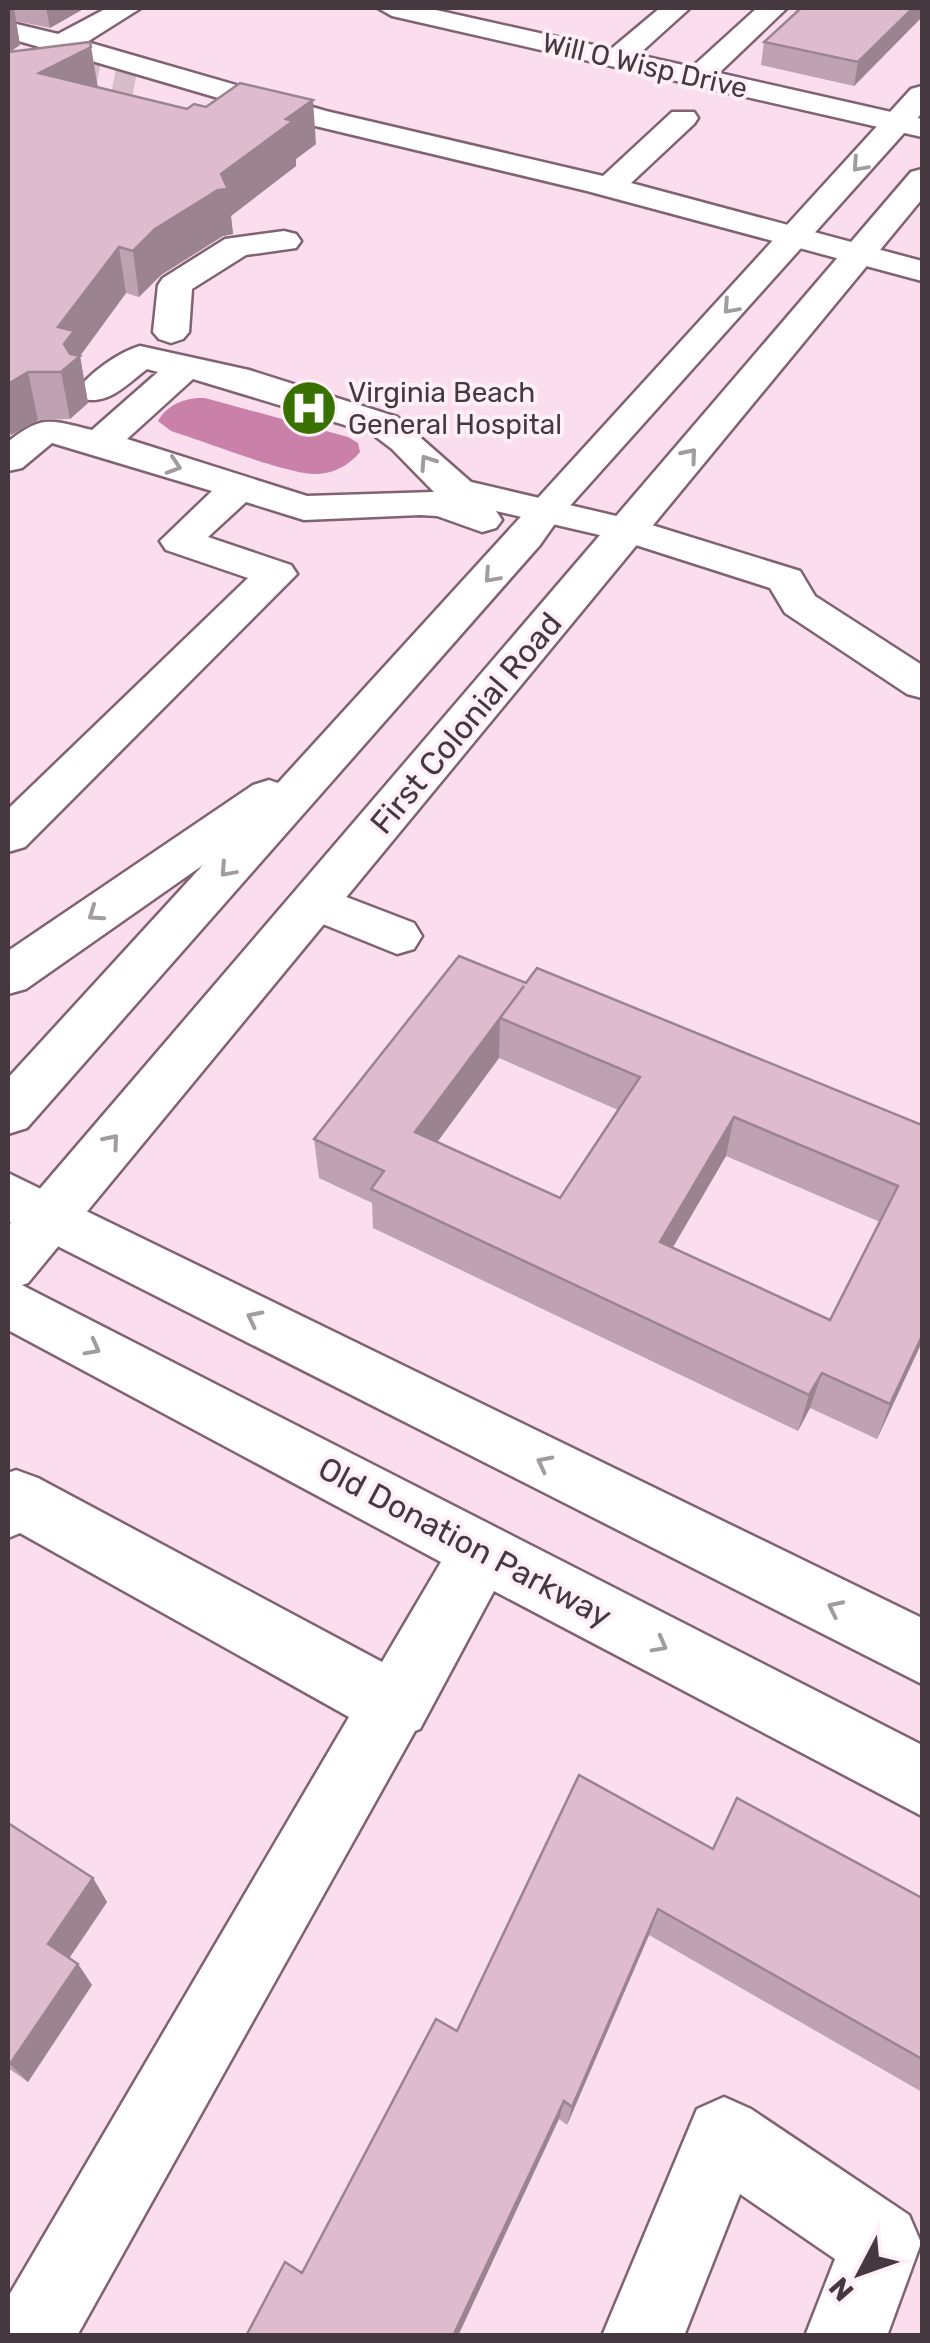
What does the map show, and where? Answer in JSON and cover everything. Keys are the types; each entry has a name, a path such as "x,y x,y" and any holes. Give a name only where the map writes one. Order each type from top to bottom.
{"main road":[{"name":"Will O Wisp Drive","path":"392,8 910,125"},
{"path":"616,59 676,8"},
{"path":"698,77 773,8"},
{"path":"65,56 98,23 130,20"},
{"path":"8,30 65,56 176,74 318,118 609,187 922,271"},
{"path":"135,82 176,74"},
{"path":"8,1113 796,235 910,125 922,95"},
{"path":"609,187 682,118"},
{"name":"First Colonial Road","path":"8,1266 28,1206 315,902 922,179"},
{"path":"100,442 178,350 175,284 237,246 284,241"},
{"path":"95,391 140,357 178,350 236,378 384,425 405,437 421,452 438,478 458,491 536,523"},
{"path":"8,460 42,433 100,442 304,508 441,504 536,523 616,544 764,610 800,604 922,684"},
{"path":"8,836 276,574 180,542 240,487"},
{"path":"8,976 225,823 322,764"},
{"path":"315,902 397,936"},
{"path":"28,1206 922,1652"},
{"name":"Old Donation Parkway","path":"8,1302 922,1782"},
{"path":"8,1509 16,1498 396,1706"},
{"path":"31,2336 482,1551"},
{"path":"643,2336 724,2136 881,2243 846,2336"}],"shaded area":[{"path":"205,398 348,437 358,443 360,452 336,470 304,473 171,431 158,421 178,403"}],"building":[{"path":"801,8 913,8 858,62 764,42"},
{"path":"90,42 91,47 39,73 187,109 194,104 206,107 240,83 313,100 286,119 293,121 221,174 228,189 218,190 155,229 133,251 119,247 58,327 74,331 64,344 70,354 80,356 61,372 28,372 8,384 8,52"},
{"path":"459,956 526,983 537,968 922,1125 922,1336 890,1404 822,1373 809,1395 371,1189 384,1171 314,1139","holes":["500,1018 640,1077 560,1198 415,1132","734,1117 898,1186 830,1320 660,1242"]},
{"path":"579,1775 713,1849 737,1798 922,1898 922,2059 658,1909 572,2107 564,2101 453,2336 246,2336 285,2262 302,2273 436,2019 457,2031"},
{"path":"8,1823 93,1878 48,1944 78,1964 10,2064 8,2062"}],"tunnel":[{"path":"68,69 135,82"}],"place":[{"name":"Virginia Beach General Hospital","path":"309,408"}]}
